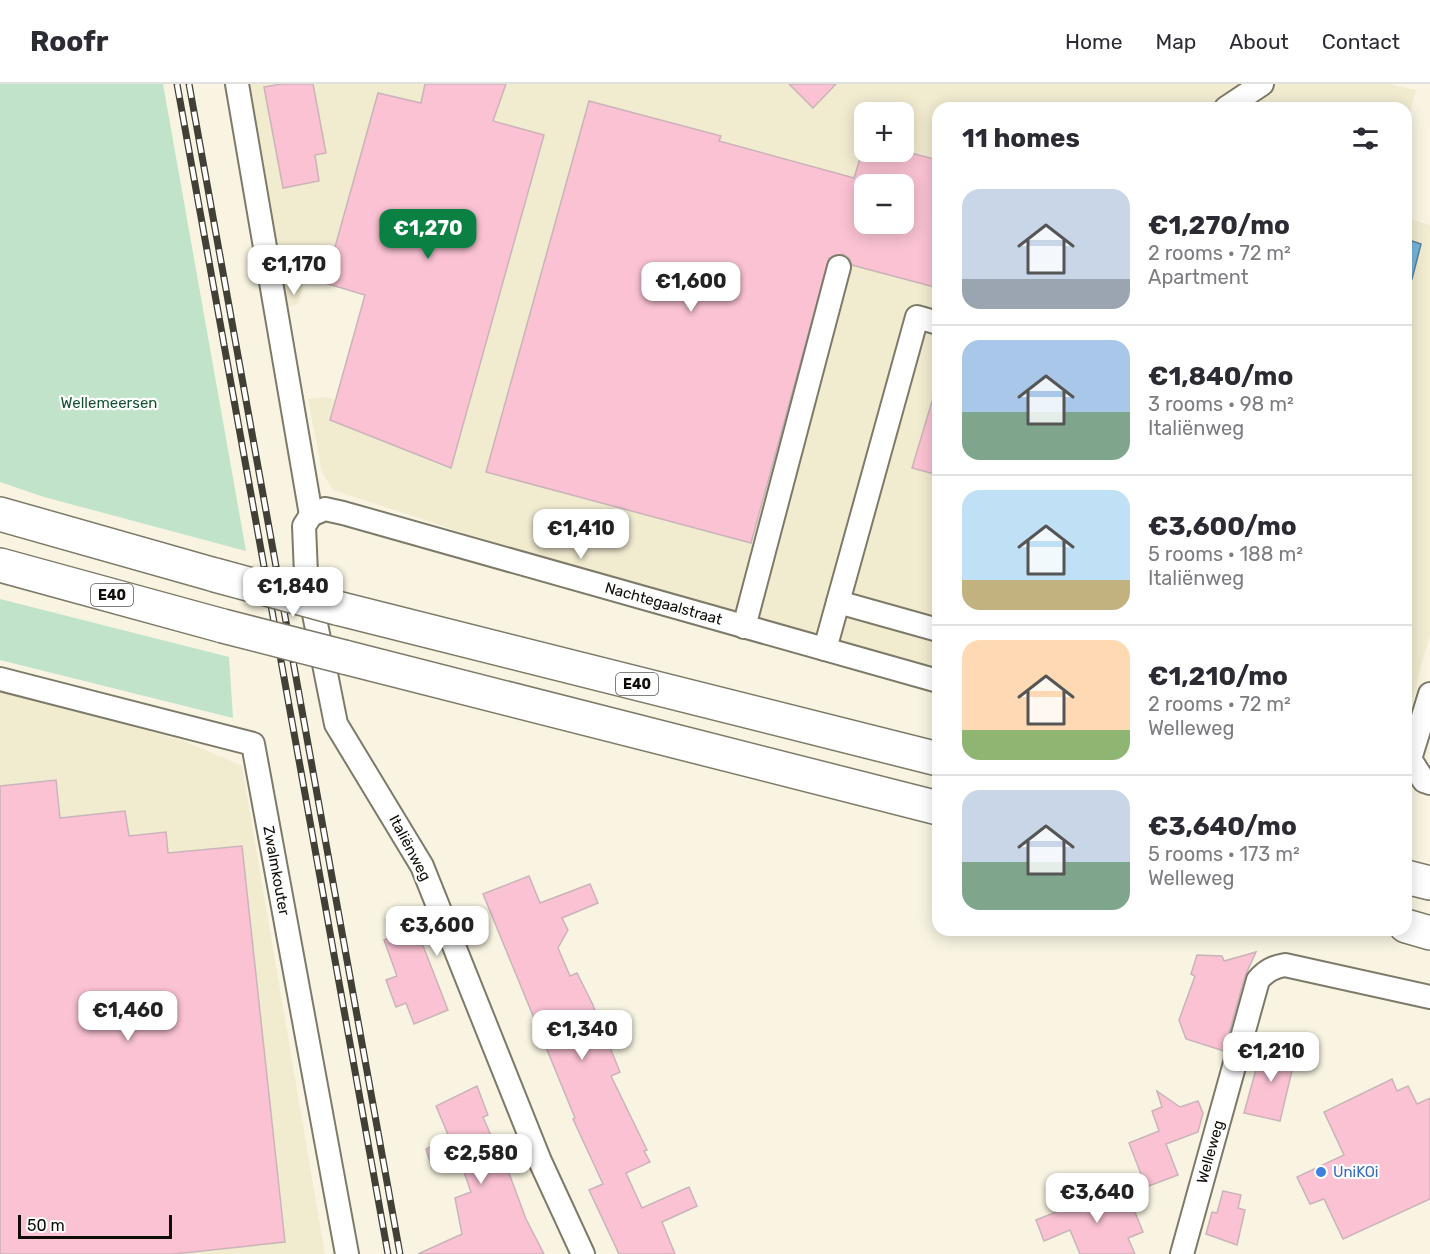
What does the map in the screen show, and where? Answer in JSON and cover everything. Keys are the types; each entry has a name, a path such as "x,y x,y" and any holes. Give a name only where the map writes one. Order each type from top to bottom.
{"highway":[{"name":"E40","path":"0,514 337,608 932,757"},
{"name":"E40","path":"0,565 224,626 932,806"},
{"path":"1412,878 1430,883"},
{"path":"1412,928 1430,933"}],"street":[{"path":"237,84 311,515"},
{"path":"1235,102 1262,84"},
{"path":"744,627 839,267"},
{"path":"825,649 927,320"},
{"name":"Nachtegaalstraat","path":"311,515 325,509 343,513 932,679"},
{"name":"Italiënweg","path":"311,515 304,526 306,574 336,724 423,866 540,1161 583,1254"},
{"path":"838,602 932,628"},
{"name":"Zwalmkouter","path":"0,679 253,744 348,1254"},
{"path":"1412,749 1430,694"},
{"path":"1412,766 1424,781 1430,783"},
{"name":"Welleweg","path":"1182,1254 1258,980 1265,972 1275,966 1285,965 1430,997"}],"shaded area":[{"path":"247,84 1388,84 1416,90 1412,105 1412,102 932,102 932,686 333,490 322,472 308,399 323,397 336,400 365,295 305,279 298,304 287,307"},
{"path":"1412,220 1430,225 1430,634 1412,700"},
{"path":"0,689 184,741 242,766 325,1254 0,1254"}],"green space":[{"name":"Wellemeersen","path":"0,84 163,84 246,551 44,497 0,482"},
{"path":"0,599 229,657 233,718 0,660"}],"water":[{"path":"1412,241 1421,244 1412,279"}],"building":[{"path":"281,84 313,84 326,153 315,155 319,181 283,188 264,87"},
{"path":"425,84 506,84 493,121 544,135 451,468 330,420 365,295 325,283 378,93 421,103"},
{"path":"789,84 836,84 813,108"},
{"path":"589,101 721,136 719,141 854,178 854,234 914,234 914,174 855,174 859,162 914,162 914,154 932,158 932,286 852,265 849,258 843,254 829,258 751,543 486,472"},
{"path":"932,401 932,473 912,468"},
{"path":"56,780 60,818 125,811 129,836 166,832 168,853 242,846 285,1242 174,1254 0,1254 0,786"},
{"path":"529,876 540,903 590,884 598,903 562,918 568,930 558,948 570,976 577,973 592,1003 620,1072 611,1076 647,1150 644,1151 650,1162 626,1173 642,1208 689,1187 697,1206 662,1222 675,1254 619,1254 589,1190 603,1184 573,1119 575,1118 483,894"},
{"path":"405,913 418,945 422,943 448,1010 414,1024 406,1003 396,1007 386,980 397,976 384,940 392,937 386,920"},
{"path":"1256,952 1245,976 1224,1051 1186,1039 1179,1020 1195,976 1191,974 1197,955 1222,956 1224,961"},
{"path":"1263,1044 1292,1051 1295,1058 1280,1121 1244,1113"},
{"path":"1392,1079 1397,1091 1408,1086 1417,1104 1430,1098 1430,1199 1343,1239 1324,1199 1310,1204 1297,1177 1344,1155 1324,1112"},
{"path":"477,1086 488,1115 483,1117 496,1147 499,1146 526,1219 544,1254 418,1254 462,1234 455,1198 471,1192 460,1161 454,1163 453,1160 432,1168 426,1149 449,1137 436,1106"},
{"path":"1157,1091 1180,1107 1198,1101 1203,1113 1198,1132 1166,1144 1178,1175 1146,1187 1129,1143 1159,1131 1152,1111 1162,1107"},
{"path":"1124,1185 1143,1232 1128,1238 1135,1254 1080,1254 1070,1230 1044,1241 1036,1220"},
{"path":"1223,1191 1241,1195 1238,1208 1245,1210 1237,1245 1206,1234 1212,1212 1217,1213"}],"railway":[{"path":"177,84 388,1254"},
{"path":"189,84 400,1254"}],"place":[{"name":"UniKOi","path":"1321,1172"}]}
